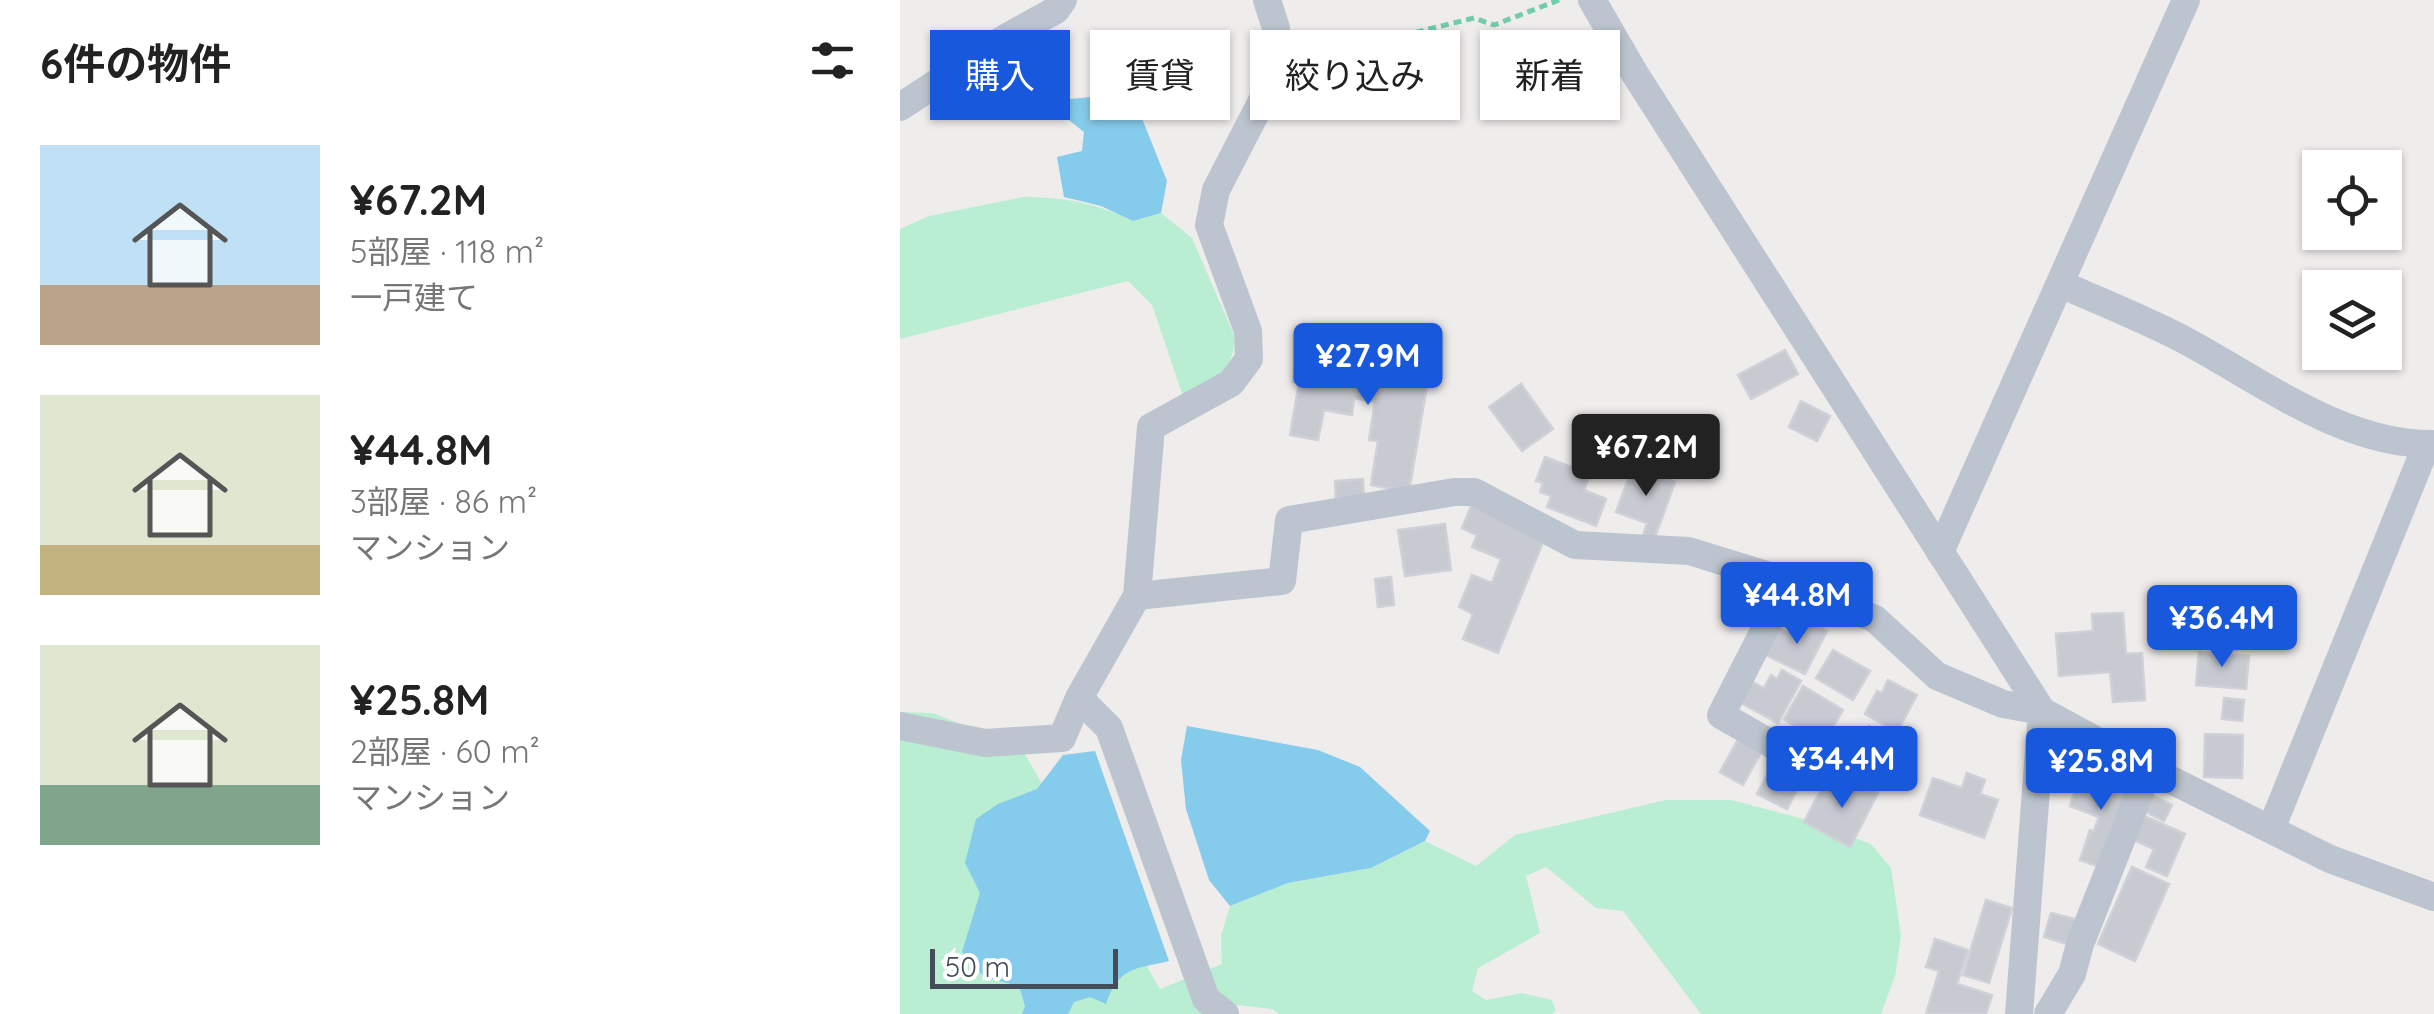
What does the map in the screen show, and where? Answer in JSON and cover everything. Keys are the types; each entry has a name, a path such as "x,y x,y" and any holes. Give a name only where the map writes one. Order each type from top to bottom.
{"street":[{"path":"900,108 1007,37 1056,10 1063,0"},
{"path":"1267,0 1276,30"},
{"path":"1592,0 1634,74 2042,710 2019,1014"},
{"path":"1940,552 2186,0"},
{"path":"900,726 984,743 1062,738 1079,698 1136,596 1151,427 1231,383 1249,359 1248,331 1209,225 1216,190 1252,120"},
{"path":"2062,284 2184,340 2327,420 2409,444 2431,444 2271,828"},
{"path":"1136,596 1282,581 1289,520 1474,492 1575,545 1688,551 1789,582 1875,620 1937,676 2003,704 2042,710 2149,770 2330,859 2434,897"},
{"path":"1789,582 1721,715 1831,778"},
{"path":"1079,698 1108,728 1206,999 1225,1014"},
{"path":"2048,1014 2072,974 2086,928 2149,770"}],"path":[{"path":"1421,30 1474,18 1494,25 1559,0"}],"green space":[{"path":"1023,197 1080,202 1133,221 1161,213 1192,238 1234,335 1231,357 1220,374 1183,396 1152,305 1128,281 900,339 900,229 929,216"},
{"path":"900,712 933,713 1022,749 1160,989 1222,964 1221,936 1230,906 1288,883 1371,868 1425,841 1476,866 1515,835 1666,800 1731,800 1800,818 1871,844 1891,868 1901,936 1895,976 1881,1014 1701,1014 1623,911 1596,908 1546,867 1526,876 1540,933 1478,968 1472,991 1486,1000 1522,993 1552,1000 1556,1011 1552,1014 1279,1014 1272,1009 1238,1005 1228,1014 900,1014"}],"water":[{"path":"1090,97 1090,120 1143,120 1167,181 1161,213 1133,221 1101,206 1064,197 1057,157 1082,151 1084,132 1069,120 1070,99"},
{"path":"1187,726 1318,750 1360,767 1430,831 1425,841 1371,868 1288,883 1230,906 1209,880 1186,809 1181,760"},
{"path":"1095,751 1169,961 1137,968 1122,976 1106,1004 1090,997 1074,1002 1068,1014 1022,1014 1025,1006 1019,986 984,977 962,952 980,893 965,863 976,819 998,804 1037,789 1063,755"}],"building":[{"path":"1785,350 1798,374 1751,399 1738,375"},
{"path":"1345,352 1430,367 1409,492 1371,485 1378,441 1369,440 1375,402 1354,398 1352,415 1324,410 1318,440 1290,435 1299,383 1293,382 1296,363 1341,371"},
{"path":"1521,384 1553,429 1522,451 1489,407"},
{"path":"1801,401 1830,416 1817,441 1789,427"},
{"path":"1545,457 1590,474 1584,490 1606,499 1596,526 1547,507 1551,496 1540,492 1543,483 1536,481"},
{"path":"1633,466 1675,482 1654,540 1643,536 1647,523 1616,512"},
{"path":"1363,479 1364,501 1336,503 1335,481"},
{"path":"1471,506 1545,537 1498,653 1463,639 1473,614 1459,607 1472,575 1492,583 1501,559 1472,547 1477,535 1462,528"},
{"path":"1445,524 1451,570 1405,576 1398,530"},
{"path":"1391,577 1394,605 1378,607 1375,579"},
{"path":"2123,613 2126,654 2142,653 2145,700 2113,702 2110,672 2059,676 2056,634 2093,631 2092,614"},
{"path":"1809,622 1827,631 1805,674 1766,655 1779,628 1800,639"},
{"path":"1833,650 1870,671 1853,700 1816,678"},
{"path":"2199,652 2249,656 2246,689 2196,685"},
{"path":"1782,670 1801,681 1778,723 1739,702 1750,681 1764,688 1771,675 1777,679"},
{"path":"1888,680 1917,695 1897,732 1865,714"},
{"path":"1803,686 1843,710 1823,743 1784,719"},
{"path":"2224,698 2244,700 2242,721 2222,719"},
{"path":"1869,726 1893,741 1869,781 1845,766"},
{"path":"1741,734 1764,747 1743,785 1720,772"},
{"path":"2205,734 2243,735 2242,778 2204,777"},
{"path":"1776,758 1805,774 1787,809 1757,794"},
{"path":"2099,771 2132,783 2102,868 2080,860 2099,817 2070,806 2079,778 2095,783"},
{"path":"1967,773 1985,780 1980,794 1998,800 1984,838 1920,815 1933,778 1962,788"},
{"path":"1846,776 1878,793 1850,847 1804,822 1823,786 1837,793"},
{"path":"2147,793 2172,805 2164,821 2140,809"},
{"path":"2142,815 2185,834 2167,876 2146,867 2154,849 2132,839"},
{"path":"2132,867 2169,884 2135,961 2098,944"},
{"path":"1986,900 2012,908 1989,983 1963,975"},
{"path":"2051,913 2078,920 2070,945 2044,937"},
{"path":"1935,939 1968,950 1957,984 1992,995 1986,1014 1926,1014 1939,971 1926,967"}]}
